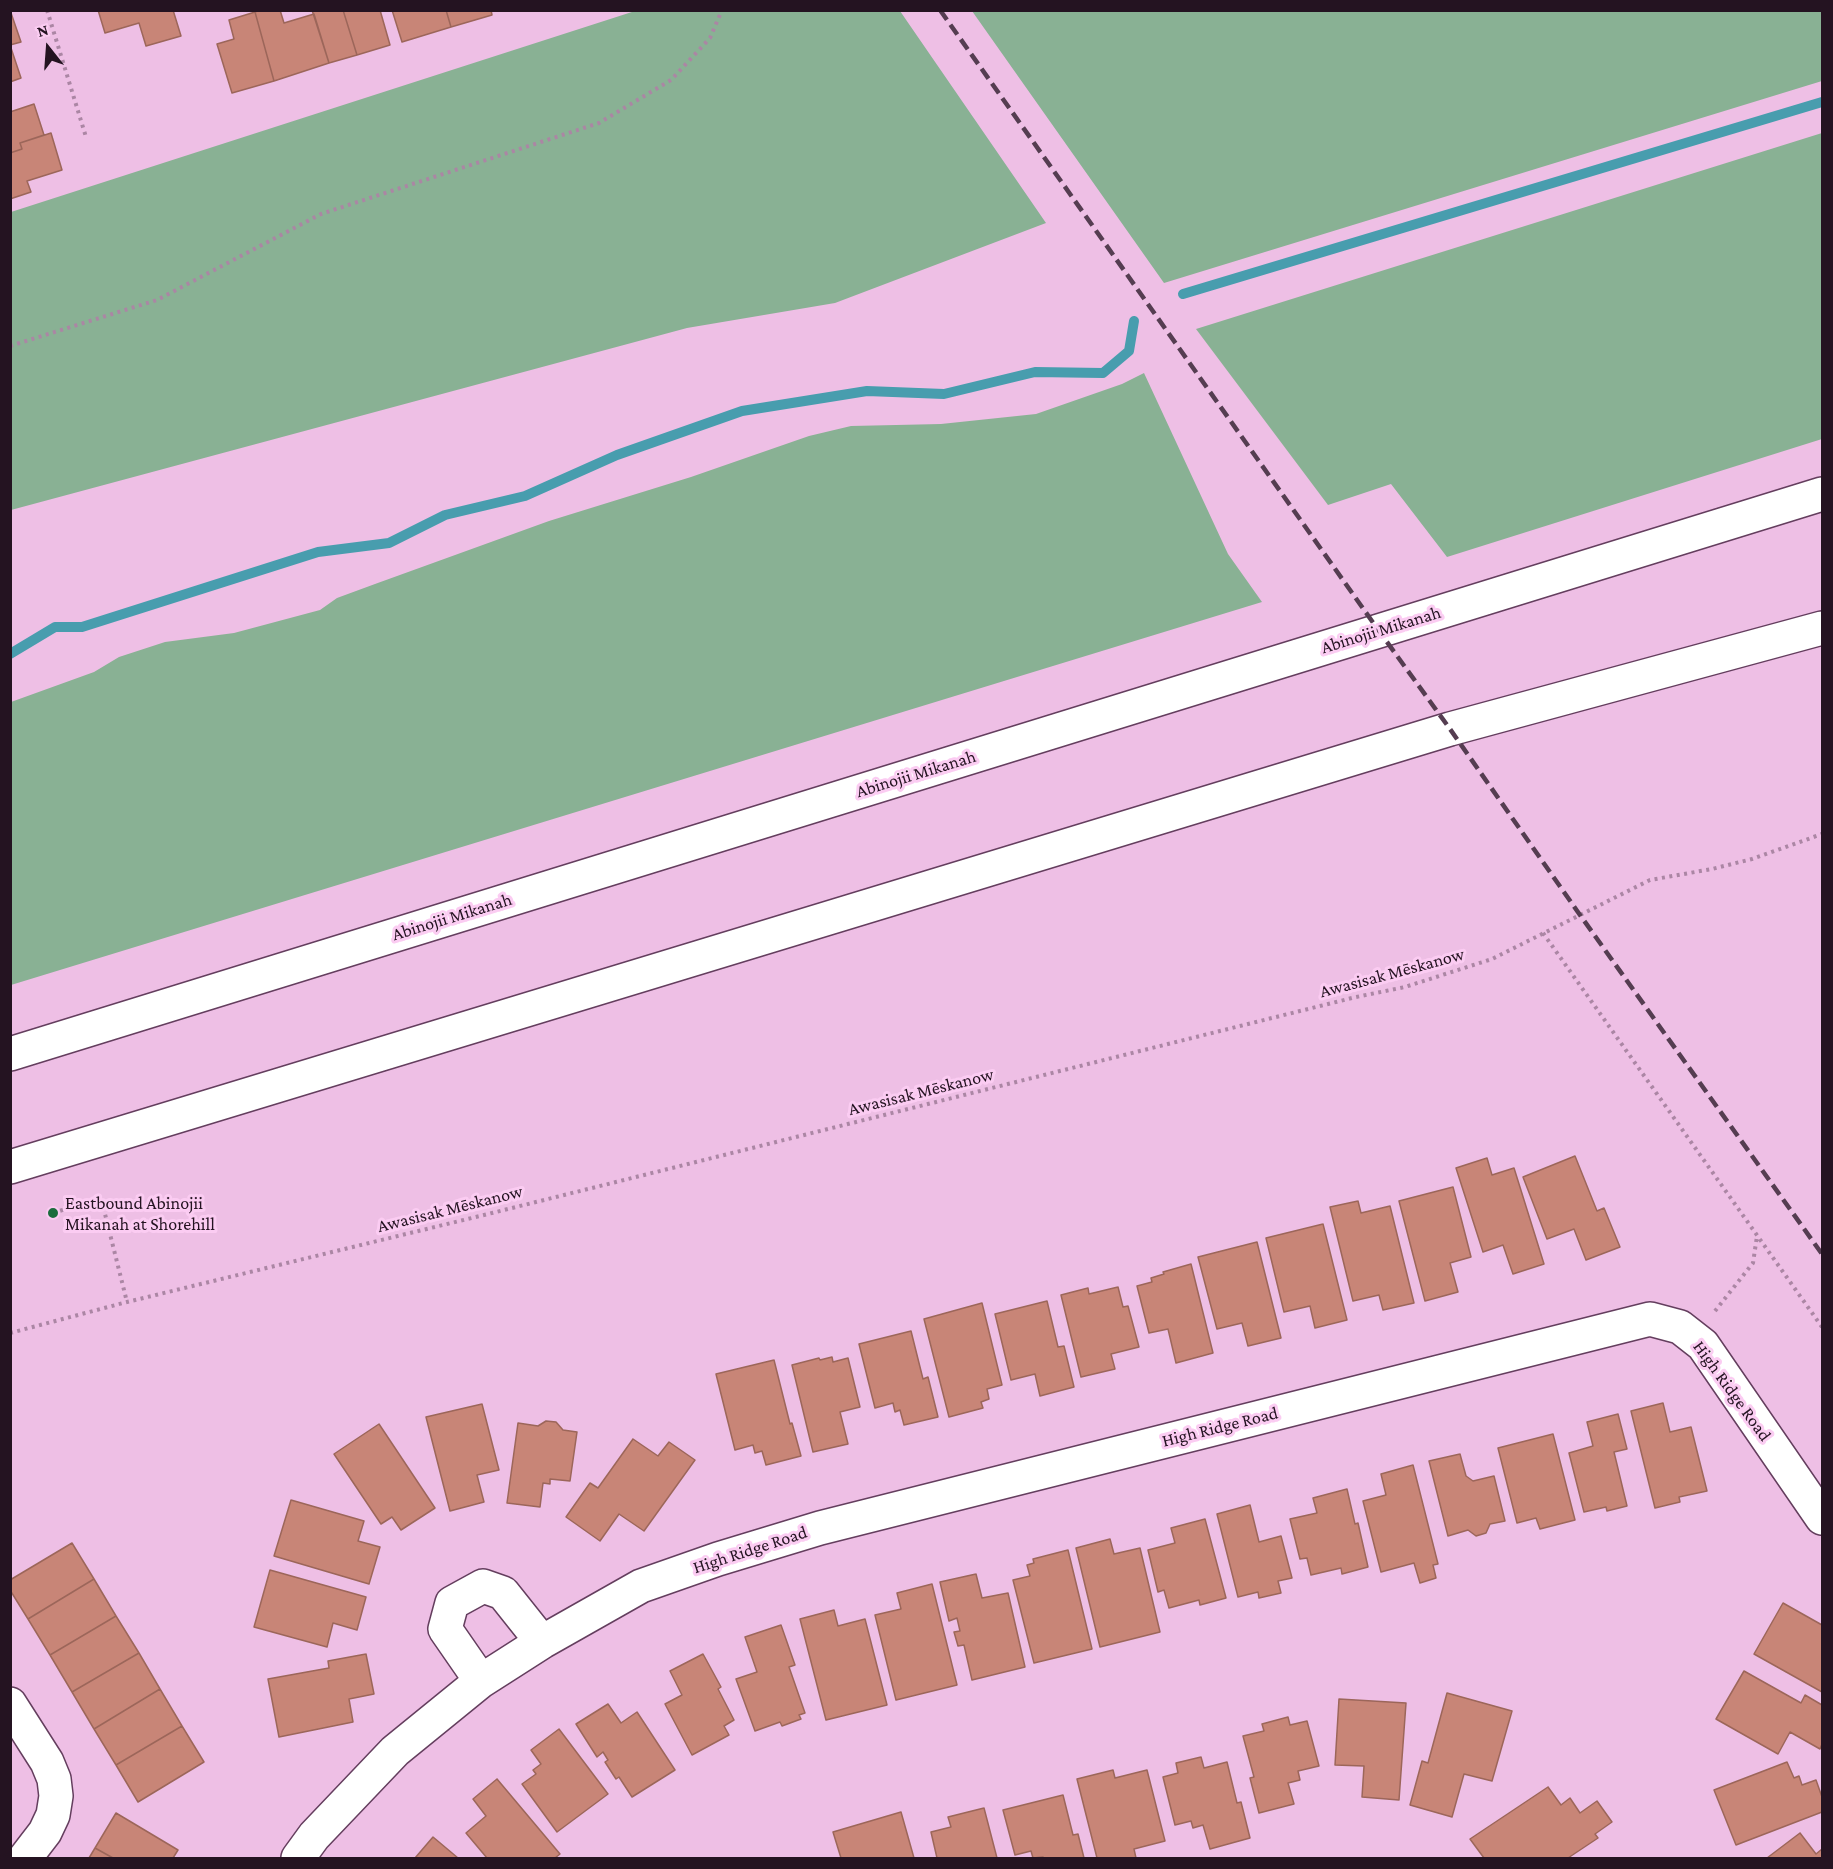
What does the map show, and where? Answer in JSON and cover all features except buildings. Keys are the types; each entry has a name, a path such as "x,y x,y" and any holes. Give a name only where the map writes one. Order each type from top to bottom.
{"main road":[{"name":"Abinojii Mikanah","path":"10,1054 1822,494"},
{"path":"10,1167 1450,729 1822,628"},
{"name":"High Ridge Road","path":"298,1858 314,1836 395,1751 481,1681 542,1642 641,1586 809,1531 1650,1319 1680,1327 1702,1345 1822,1518"},
{"path":"481,1681 445,1629 452,1603 483,1586 503,1593 542,1642"},
{"path":"10,1704 47,1762 54,1779 56,1796 53,1815 45,1832 25,1858"}],"path":[{"path":"46,10 86,137"},
{"path":"10,346 157,300 321,214 599,123 671,80 710,38 722,10"},
{"name":"Awasisak Mēskanow","path":"10,1333 1345,1000 1406,987 1492,959 1650,880 1752,859 1822,834"},
{"path":"1543,933 1822,1327"},
{"path":"53,1212 101,1198 127,1302"},
{"path":"1738,1282 1753,1263 1758,1235"}],"green space":[{"path":"635,11 900,11 1046,223 835,303 687,328 11,510 11,212"},
{"path":"972,11 1822,11 1822,81 1164,283"},
{"path":"1822,133 1822,439 1447,557 1391,484 1328,505 1196,329"},
{"path":"1144,373 1228,554 1262,602 11,985 11,702 94,672 119,657 165,642 234,633 320,610 337,598 549,521 691,477 809,436 851,426 941,424 1036,414 1122,384"}],"waterway":[{"path":"1183,294 1822,102"},
{"path":"10,654 55,627 82,627 318,552 389,543 445,515 525,496 617,455 742,411 867,391 944,394 1035,372 1103,373 1129,351 1134,321"}],"railway":[{"path":"940,10 1822,1254"}],"place":[{"name":"Eastbound Abinojii Mikanah at Shorehill","path":"53,1213"}]}
